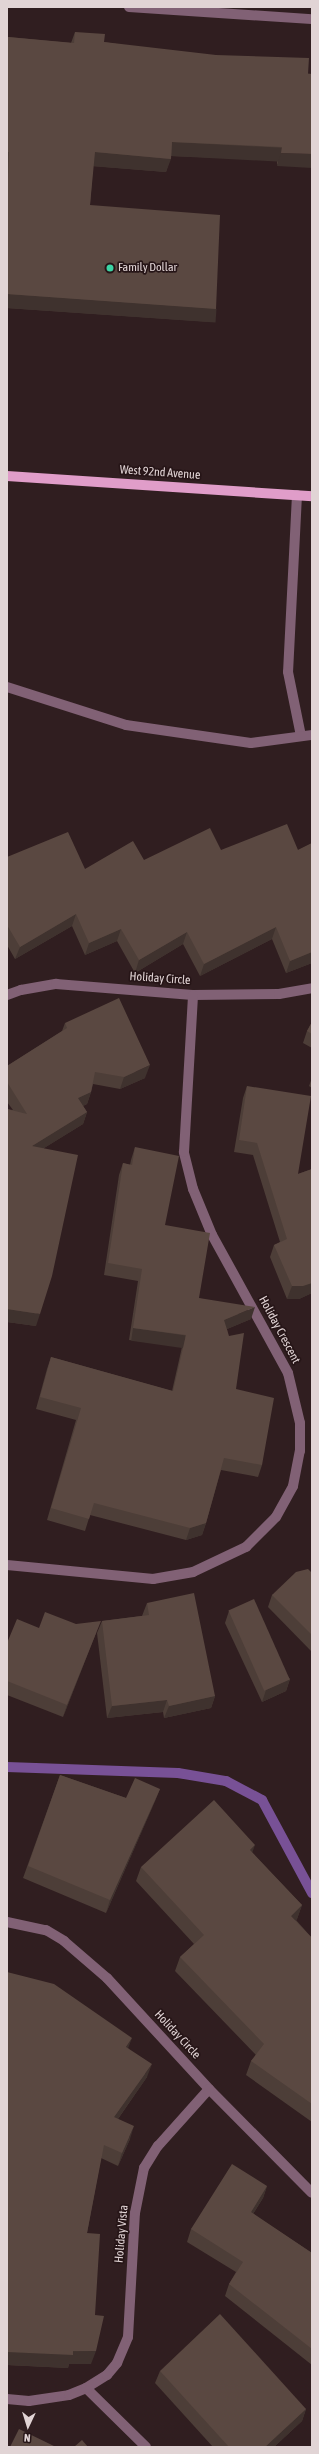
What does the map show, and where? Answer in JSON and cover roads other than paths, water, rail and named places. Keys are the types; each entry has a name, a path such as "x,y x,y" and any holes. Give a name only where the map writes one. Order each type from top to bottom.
{"main road":[{"name":"West 92nd Avenue","path":"7,476 312,496"}],"street":[{"path":"129,7 312,19"},
{"path":"297,495 288,672 301,736"},
{"path":"7,687 126,725 251,743 312,735"},
{"name":"Holiday Circle","path":"7,995 56,984 193,995 279,994 312,988"},
{"name":"Holiday Crescent","path":"7,1565 153,1579 193,1572 246,1547 276,1517 293,1486 300,1451 300,1423 288,1373 212,1235 193,1189 184,1152 193,995"},
{"name":"Holiday Circle","path":"7,1922 32,1925 64,1941 107,1978 209,2089 312,2193"},
{"name":"Holiday Vista","path":"7,2399 29,2401 69,2395 86,2388 107,2375 117,2364 128,2337 135,2213 144,2168 158,2146 209,2089"},
{"path":"86,2388 146,2447"}],"waterway":[{"path":"7,1767 178,1773 226,1781 262,1800 312,1893"}],"place":[{"name":"Family Dollar","path":"110,268"}]}
